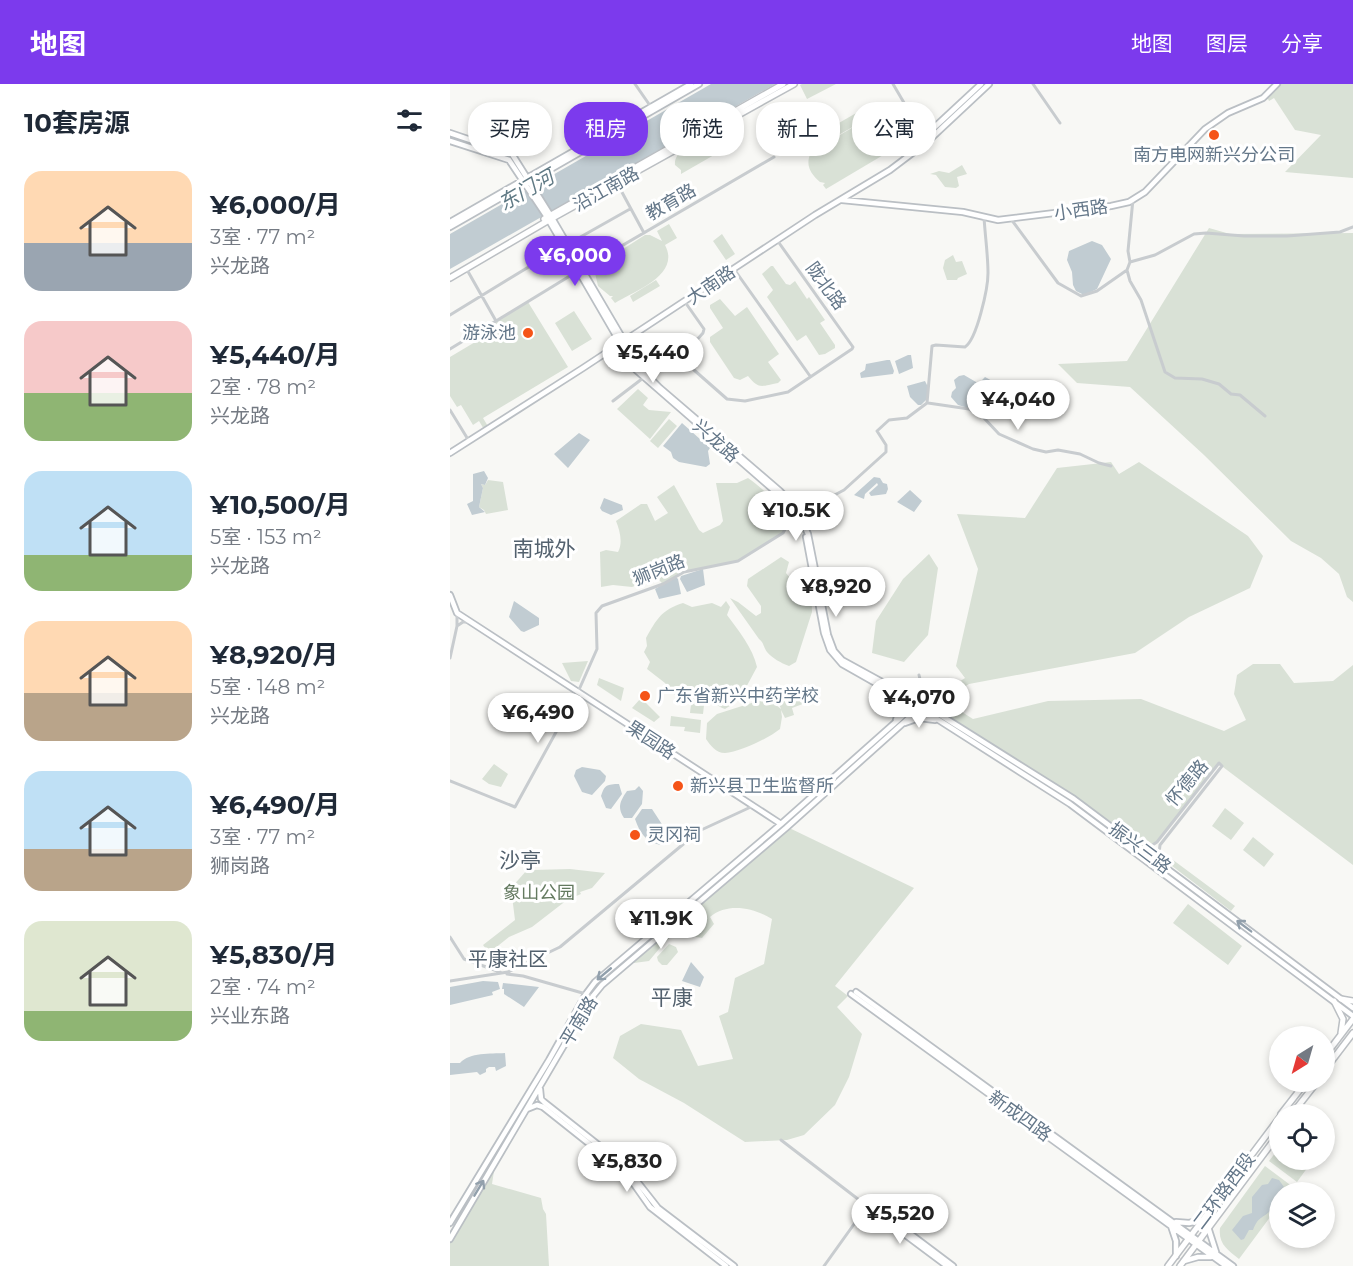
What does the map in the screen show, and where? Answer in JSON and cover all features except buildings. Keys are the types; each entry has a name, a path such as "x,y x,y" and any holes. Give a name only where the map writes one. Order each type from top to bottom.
{"main road":[{"path":"652,109 691,84"},
{"path":"450,222 699,84"},
{"name":"沿江南路","path":"450,276 783,84"},
{"name":"沿江南路","path":"450,276 549,217 617,183 794,84"},
{"name":"大南路","path":"936,129 981,84"},
{"name":"大南路","path":"936,130 989,84"},
{"name":"小西路","path":"842,200 963,212 998,220 1111,206 1133,199 1145,192 1205,129 1228,113 1263,98 1277,84"},
{"path":"450,133 512,154 526,181"},
{"path":"450,141 509,160 526,181"},
{"name":"大南路","path":"450,453 910,156"},
{"path":"450,227 526,181"},
{"name":"兴龙路","path":"526,181 645,377 780,491 795,509 811,543 828,635 834,651 847,664 919,705"},
{"name":"兴龙路","path":"795,509 807,540 824,633 830,650 842,664 919,705"},
{"path":"450,595 457,613"},
{"name":"果园路","path":"457,613 786,828"},
{"path":"892,692 900,707 897,724 919,718 938,720"},
{"name":"振兴三路","path":"919,705 938,720 1070,804 1334,1001 1353,1018"},
{"name":"振兴三路","path":"919,705 1074,799 1353,1008"},
{"name":"平南路","path":"450,1223 595,982 919,705"},
{"name":"平南路","path":"450,1239 593,996 602,985 786,828 897,724"},
{"path":"766,815 780,818 793,813"},
{"path":"766,815 772,826 766,836"},
{"path":"1121,843 1125,837"},
{"name":"新成四路","path":"854,993 1216,1256"},
{"path":"1341,999 1353,1001"},
{"path":"1334,1001 1343,1019 1340,1036"},
{"path":"1335,1043 1353,1018"},
{"path":"1335,1056 1353,1033"},
{"path":"1346,1042 1353,1039"},
{"path":"541,1084 540,1095 544,1102 625,1166 658,1208 734,1266"},
{"name":"二环路西段","path":"1289,1104 1298,1092"},
{"path":"1300,1104 1309,1092"},
{"path":"526,1108 537,1105 543,1107 608,1157 628,1175 650,1208 726,1266"},
{"name":"二环路西段","path":"1168,1266 1269,1131"},
{"name":"二环路西段","path":"1181,1264 1269,1147"},
{"path":"867,1206 946,1266"},
{"path":"867,1206 880,1211 952,1266"},
{"path":"1176,1256 1176,1240 1172,1224 1202,1220"},
{"path":"1208,1227 1216,1256 1226,1266"},
{"path":"1181,1264 1198,1257 1216,1256 1233,1266"}],"street":[{"path":"635,84 652,109"},
{"path":"893,84 904,102"},
{"path":"1033,84 1060,123"},
{"name":"教育路","path":"450,349 774,157"},
{"path":"617,183 644,233"},
{"path":"1011,219 1058,283 1081,296 1097,291 1127,270 1130,262 1128,251 1133,199"},
{"path":"450,315 565,245 630,209"},
{"path":"927,403 932,346 965,347 979,323 988,274 984,217"},
{"path":"1130,262 1155,255 1194,234 1287,236 1340,232 1353,227"},
{"name":"陇北路","path":"777,240 853,348 810,376"},
{"path":"466,268 496,321"},
{"path":"685,302 704,329 686,352 690,362 694,370 727,399 745,401 788,392 810,376 734,269"},
{"path":"1127,270 1130,281 1141,300 1165,372 1175,378 1202,379 1219,384 1231,393 1240,395 1265,416"},
{"path":"613,401 651,372 690,362"},
{"path":"795,509 844,490 886,452 886,445 877,431 889,420 907,418 927,403 969,409 983,417 999,434 1033,449 1080,454 1111,466"},
{"path":"450,410 469,441"},
{"name":"狮岗路","path":"450,782 515,807 578,692 597,649 596,613 602,606 663,584 684,572 738,561 783,532 795,509"},
{"path":"450,658 457,626 457,613"},
{"path":"457,626 463,622 471,622"},
{"path":"918,675 924,696 919,705"},
{"name":"怀德路","path":"1142,849 1157,842 1219,763 1222,766 1160,845 1158,861"},
{"path":"450,981 508,972 560,947 699,831 753,806"},
{"path":"450,938 465,959 502,973 523,976 593,996"},
{"path":"781,1140 867,1206 824,1266"}],"green space":[{"path":"836,84 807,99 800,85"},
{"path":"1277,84 1353,84 1353,178 1285,172 1321,135 1295,130 1274,98 1243,108 1263,98"},
{"path":"852,115 852,127 840,134 840,122"},
{"path":"852,128 852,156 882,156 826,189 823,185 825,183 820,182 814,175 808,161 810,156 840,156 840,135"},
{"path":"712,156 681,174 681,170 675,165 677,157"},
{"path":"962,165 967,174 957,177 959,186 956,188 945,187 936,175 930,174 939,171 949,173"},
{"path":"669,224 677,238 665,245 668,256 667,265 654,281 615,303 611,298 613,296 598,286 595,273 598,265 645,235 662,241 657,231"},
{"path":"1209,228 1230,234 1353,233 1353,602 1347,597 1339,574 1321,558 1291,541 1204,455 1130,387 1077,383 1058,364 1127,361"},
{"path":"722,234 735,254 726,260 713,241"},
{"path":"953,255 956,262 962,261 967,274 957,280 947,280 943,268 945,260"},
{"path":"771,266 786,284 790,285 795,281 807,299 809,297 825,320 820,323 835,348 819,355 806,335 797,341 767,297 773,290 762,274"},
{"path":"656,280 660,286 633,302 630,296"},
{"path":"720,299 735,316 747,307 779,354 768,362 781,380 778,383 761,386 748,376 740,380 734,378 710,342 710,337 723,328 710,308 710,305"},
{"path":"528,302 568,367 483,418 489,428 485,431 479,421 473,425 461,405 457,407 450,396 450,357 497,329 493,323"},
{"path":"574,311 592,339 572,351 555,323"},
{"path":"638,389 648,398 643,405 649,410 671,412 650,439 617,409"},
{"path":"669,419 677,426 658,448 650,441"},
{"path":"1111,462 1119,474 1139,462 1248,536 1263,556 1250,588 1189,617 1135,653 969,684 943,700 973,719 1048,701 1141,699 1224,731 1246,720 1234,694 1237,675 1253,664 1280,664 1294,683 1333,681 1353,665 1353,865 1219,764 1154,844 1142,849 1069,796 924,704 965,678 956,666 978,569 957,514 1025,518 1057,468"},
{"path":"748,478 771,497 790,521 783,533 738,561 684,572 663,584 657,578 632,587 613,585 601,587 600,552 606,550 618,552 620,548 616,521 641,504 647,504 655,521 668,513 657,497 674,485 699,530 703,533 720,525 723,521 716,483 737,483"},
{"path":"488,480 503,482 508,510 486,514 479,507 483,488 481,484 485,485"},
{"path":"929,554 938,568 928,635 904,662 872,653 876,621 903,579"},
{"path":"781,557 789,562 786,573 791,578 798,582 808,579 811,581 812,612 796,662 789,666 767,652 730,598 756,616 761,613 761,606 747,586 748,579"},
{"path":"726,601 730,607 727,615 749,646 757,667 743,693 744,697 725,709 705,694 695,691 679,700 665,683 647,669 650,662 644,652 647,646 646,638 660,616 669,609 683,603 692,607 712,603 721,607"},
{"path":"588,661 579,682 571,681 562,663"},
{"path":"599,678 624,688 621,701 597,685"},
{"path":"802,687 808,702 792,708 794,715 785,718 781,710 780,729 775,733 746,747 725,753 716,750 706,739 707,723 717,714 764,699 781,709 776,696"},
{"path":"692,695 705,697 703,714 690,713"},
{"path":"641,698 660,717 654,722 632,708"},
{"path":"671,716 701,720 700,733 684,731 685,727 670,726"},
{"path":"494,764 508,774 501,787 489,784 482,779"},
{"path":"1225,808 1244,823 1231,840 1212,826"},
{"path":"781,824 914,888 835,986 848,996 837,1007 862,1034 849,1077 835,1105 804,1135 787,1140 745,1142 684,1103 639,1079 613,1058 620,1036 641,1024 681,1030 698,1066 733,1059 719,1016 728,1012 735,978 764,964 772,919 741,908 725,909 710,917 714,924 702,938 690,936 678,930 649,961 634,963 630,952"},
{"path":"1253,837 1274,854 1264,867 1243,850"},
{"path":"1161,851 1235,906 1231,911 1163,859"},
{"name":"象山公园","path":"535,861 533,870 570,869 605,873 592,888 567,900 532,927 509,937 489,953 483,945 515,920 511,888"},
{"path":"1188,904 1242,946 1228,965 1173,923"},
{"path":"669,944 676,947 678,952 667,965 662,965 657,957"},
{"path":"496,1158 492,1184 541,1198 546,1214 549,1266 450,1266 450,1239"},
{"path":"1265,1166 1286,1182 1269,1182 1269,1218 1239,1259 1222,1242 1220,1228"},
{"path":"1281,1170 1306,1170 1297,1182"}],"shaded area":[{"path":"711,84 775,84 743,102 680,102"},
{"path":"660,113 660,149 450,269 450,234 586,156 648,156 648,120"},
{"path":"1092,241 1102,245 1111,259 1097,289 1084,295 1076,291 1073,285 1072,272 1067,260 1069,251"},
{"path":"911,355 913,368 899,374 895,361"},
{"path":"890,360 893,374 861,378 860,373 865,370 866,364"},
{"path":"964,375 976,382 979,387 973,404 968,408 958,405 951,397 956,388 954,380"},
{"path":"985,377 997,388 992,403 979,396 982,380"},
{"path":"925,381 927,399 918,405 910,397 907,386"},
{"path":"682,423 710,448 708,451 710,464 706,467 679,462 663,446"},
{"path":"579,433 590,440 568,468 554,454"},
{"path":"484,471 488,478 485,485 481,484 483,488 479,507 485,512 472,515 467,504 473,501 473,474"},
{"path":"874,477 880,478 883,483 887,484 886,494 871,496 869,493 878,485 877,483 865,494 864,499 854,495"},
{"path":"910,490 922,501 914,512 897,502"},
{"path":"604,498 622,505 623,510 611,515 602,511 600,508"},
{"path":"703,569 705,585 687,592 680,579 681,576"},
{"path":"676,577 681,594 659,599 655,589"},
{"path":"514,601 539,618 539,625 524,632 521,631 509,617"},
{"path":"582,767 600,770 606,776 605,781 592,795 582,792 574,776 576,770"},
{"path":"619,784 622,794 611,809 606,808 602,793 607,786"},
{"path":"639,786 643,791 642,804 632,818 624,818 620,804 627,791 635,790"},
{"path":"642,809 652,809 667,832 660,845 647,839 639,828 635,819"},
{"path":"691,962 704,977 700,987 682,981"},
{"path":"483,981 498,982 500,989 492,992 493,995 450,1005 450,987"},
{"path":"503,983 539,987 524,1007 504,994"},
{"path":"505,1053 506,1066 496,1071 495,1067 489,1067 480,1075 477,1072 450,1075 450,1063 460,1063 475,1055"},
{"path":"1272,1178 1280,1182 1269,1182"},
{"path":"1269,1182 1269,1211 1241,1240 1232,1230 1243,1216 1252,1213 1252,1197 1262,1185"}],"place":[{"name":"南方电网新兴分公司","path":"1214,135"},
{"name":"游泳池","path":"528,333"},
{"name":"广东省新兴中药学校","path":"645,696"},
{"name":"新兴县卫生监督所","path":"678,786"},
{"name":"灵冈祠","path":"635,835"}],"district":[{"name":"南城外","path":"544,549"},
{"name":"沙亭","path":"520,861"},
{"name":"平康社区","path":"508,959"},
{"name":"平康","path":"672,998"}],"water label":[{"name":"东门河","path":"526,190"}]}
